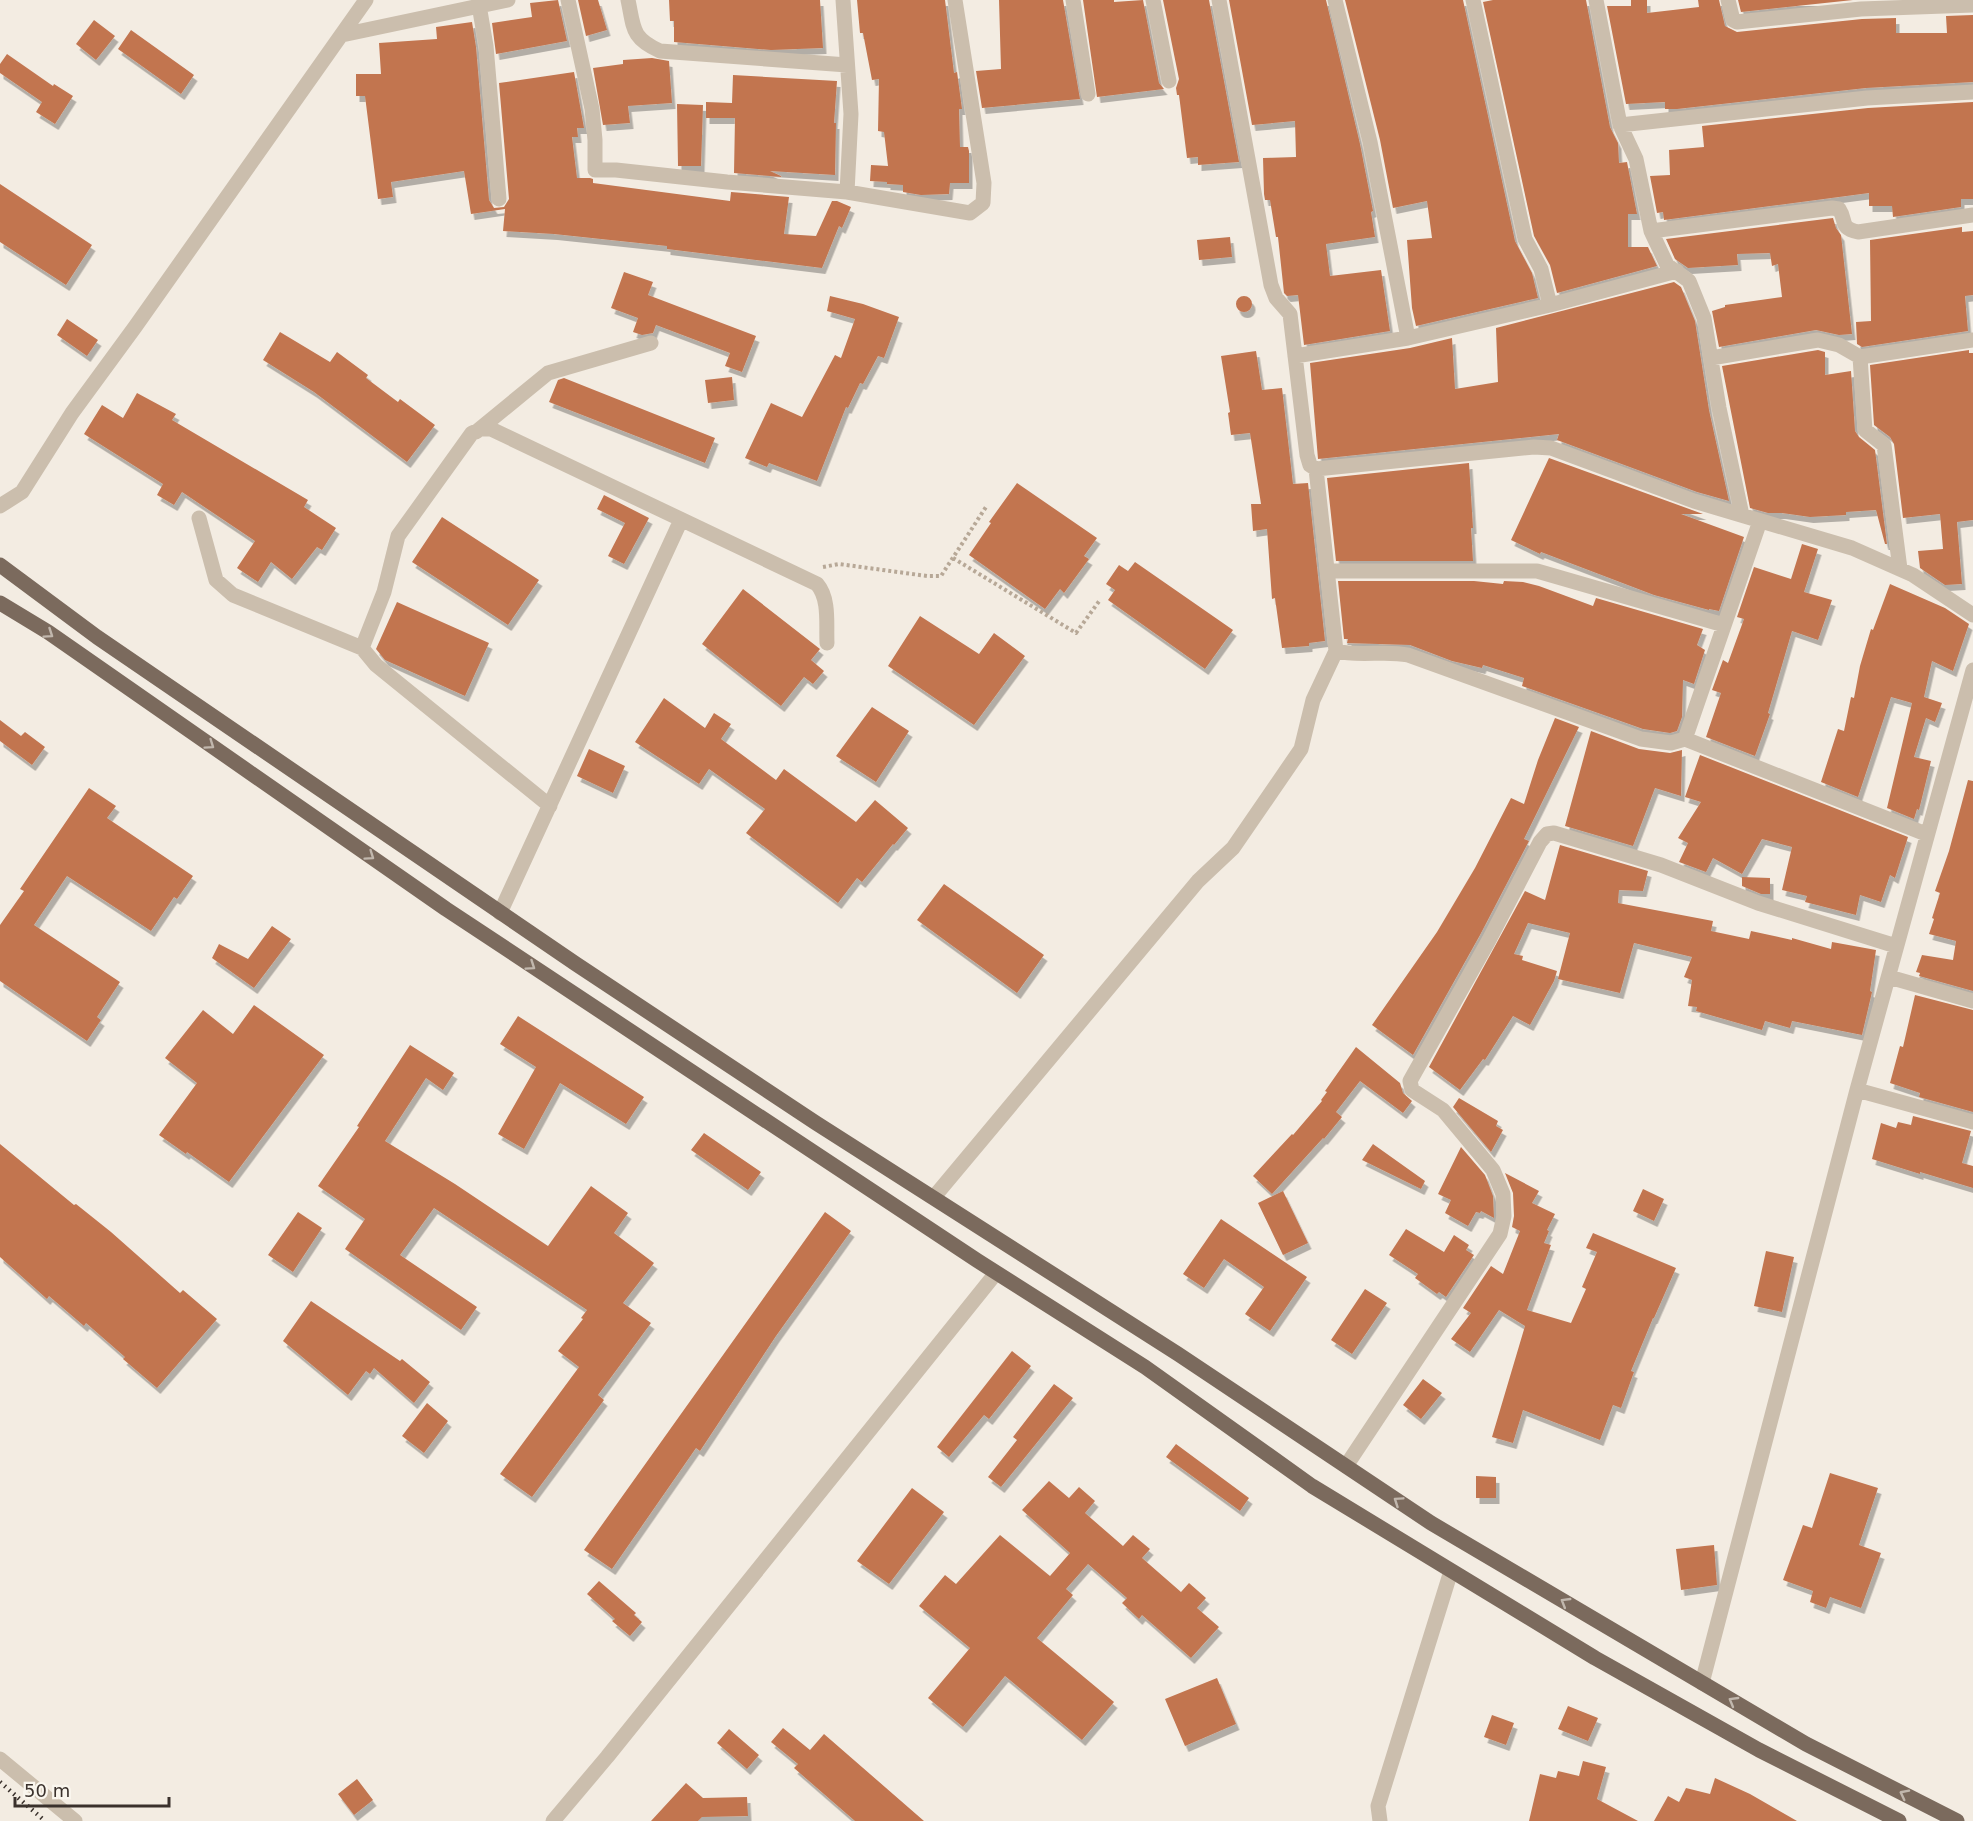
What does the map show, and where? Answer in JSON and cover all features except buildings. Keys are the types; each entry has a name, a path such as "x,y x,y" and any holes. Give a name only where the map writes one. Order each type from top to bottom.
{"main road":[{"path":"0,565 97,637 500,913 816,1123 1178,1354 1431,1523 1806,1744 1956,1821"},
{"path":"0,603 48,632 446,909 996,1273 1145,1367 1312,1486 1595,1658 1759,1750 1899,1821"}],"street":[{"path":"0,506 22,492 72,413 366,0"},
{"path":"342,35 508,0"},
{"path":"568,0 592,109 595,170 616,170 847,192 970,213 983,203 984,183 955,0"},
{"path":"628,0 635,34 650,47 660,51 847,65"},
{"path":"843,0 851,114 847,192"},
{"path":"1074,0 1088,94"},
{"path":"1153,0 1169,81"},
{"path":"1219,0 1271,285 1276,298 1290,314 1310,465 1316,469 1534,447 1551,448 1683,497 1851,548 1912,575 1973,615"},
{"path":"1335,0 1370,142 1408,338"},
{"path":"1473,0 1525,239 1541,269 1550,305"},
{"path":"1596,0 1620,125 1636,159 1651,231 1667,265 1689,281 1704,318 1719,408 1742,515"},
{"path":"1728,0 1732,20 1737,22 1861,9 1973,5"},
{"path":"479,5 486,46 499,199"},
{"path":"1620,125 1867,98 1973,92"},
{"path":"1651,231 1832,208 1839,209 1845,226 1858,232 1973,215"},
{"path":"1295,356 1408,338 1550,305 1677,271"},
{"path":"1711,358 1818,340 1839,345 1860,357 1973,340"},
{"path":"476,432 548,373 651,343"},
{"path":"1860,357 1865,430 1884,445 1900,569"},
{"path":"362,648 384,592 398,536 472,433 481,429 491,429 817,584 825,599 827,643"},
{"path":"934,1197 1198,881 1233,848 1301,749 1313,700 1336,651 1316,469"},
{"path":"199,518 216,580 233,595 362,648 376,665 550,806"},
{"path":"500,913 681,520"},
{"path":"1685,739 1760,521"},
{"path":"1327,571 1537,571 1724,625"},
{"path":"1336,651 1346,654 1383,655 1396,652 1408,655 1641,739 1671,743 1685,739 1926,834"},
{"path":"1702,1683 1857,1090 1973,670"},
{"path":"1346,1466 1500,1233 1504,1216 1503,1194 1493,1170 1443,1110 1412,1090 1410,1080 1490,940 1540,842 1547,834 1554,833 1661,866 1758,903 1896,946"},
{"path":"1889,977 1973,1001"},
{"path":"1857,1090 1973,1122"},
{"path":"553,1821 996,1273"},
{"path":"1380,1821 1378,1806 1451,1570"},
{"path":"0,1759 75,1821"}],"path":[{"path":"793,573 839,564 941,576 986,507"},
{"path":"953,558 1076,633 1100,600"}],"railway":[{"path":"0,1782 45,1821"}]}
